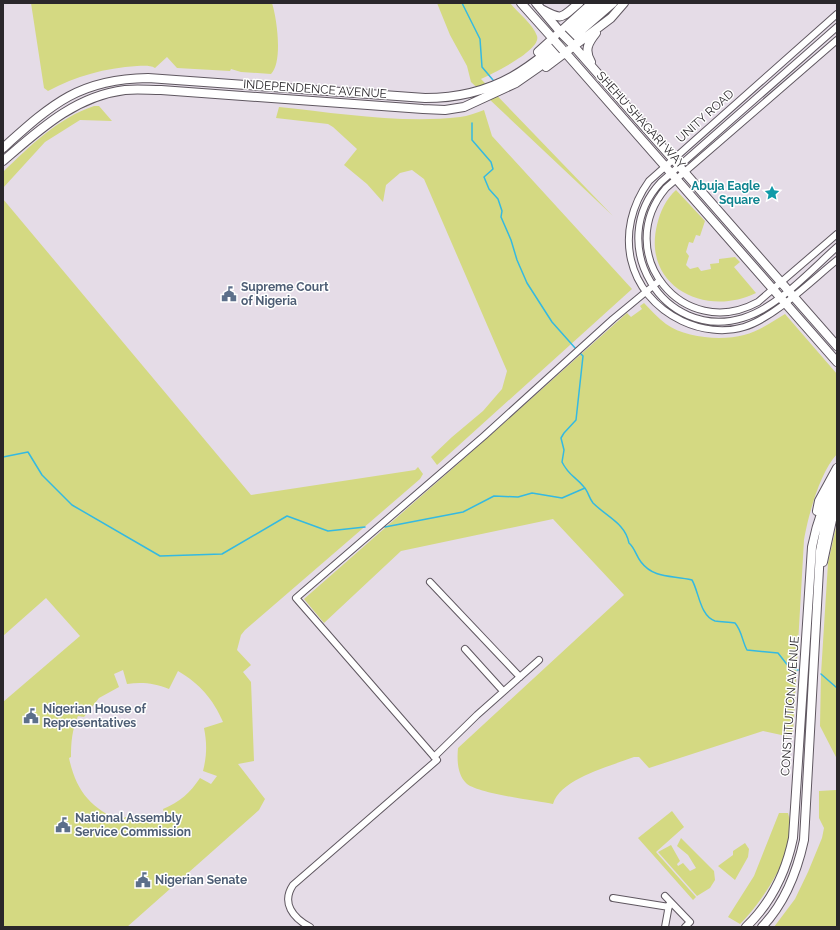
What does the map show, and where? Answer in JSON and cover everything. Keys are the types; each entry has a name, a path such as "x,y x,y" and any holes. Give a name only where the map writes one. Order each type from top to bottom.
{"main road":[{"name":"SHEHU SHAGARI WAY","path":"521,3 674,175 837,362"},
{"path":"538,6 557,18 562,17 579,3"},
{"path":"464,96 500,79 518,68 554,40 592,3"},
{"name":"INDEPENDENCE AVENUE","path":"3,148 41,114 65,98 102,82 126,78 425,98 464,96 490,88 516,76 543,55 602,3"},
{"name":"INDEPENDENCE AVENUE","path":"3,161 50,121 65,111 94,98 124,90 161,90 429,109 455,109 472,105 531,74 613,3"},
{"path":"595,70 588,57 587,48 591,39 624,3"},
{"path":"611,18 630,3"},
{"name":"SHEHU SHAGARI WAY","path":"538,6 837,346"},
{"path":"472,105 492,100 511,92 572,45 604,25"},
{"path":"815,530 819,502 837,468"},
{"name":"CONSTITUTION AVENUE","path":"746,927 771,896 785,869 790,855 793,838 812,547 815,530 830,491 837,478"},
{"name":"CONSTITUTION AVENUE","path":"762,927 784,895 797,870 804,840 817,633 820,551 824,526 837,492"},
{"path":"818,580 832,520 837,506"}],"street":[{"name":"UNITY ROAD","path":"837,14 665,165 643,190 631,217 628,238 630,256 644,292 662,309 675,317 700,328 717,330 734,329 755,322 791,292 837,247"},
{"name":"UNITY ROAD","path":"682,169 837,27"},
{"name":"UNITY ROAD","path":"783,299 753,315 742,319 722,321 702,319 679,310 667,302 652,287 639,256 638,233 641,214 650,195 837,40"},
{"name":"UNITY ROAD","path":"674,175 657,200 651,214 647,231 649,258 660,281 674,297 694,308 721,313 747,308 774,289 837,234"},
{"name":"UNITY ROAD","path":"791,292 837,260"},
{"path":"310,927 296,916 289,906 287,900 288,893 293,885 437,760 296,598 467,450 606,325 644,292 660,281"},
{"path":"430,582 520,677"},
{"path":"465,650 503,691"},
{"path":"434,757 503,691 539,660"},
{"path":"665,896 670,904 690,922 685,927"},
{"path":"613,898 670,904"},
{"path":"665,927 670,904"}],"green space":[{"path":"31,3 272,3 276,19 278,40 277,60 275,68 271,74 241,72 231,69 230,71 177,68 167,57 155,68 149,66 137,66 102,71 69,81 48,91 44,88"},
{"path":"437,3 510,3 529,23 537,36 536,42 532,48 515,61 481,79 613,216 471,82 467,66 450,35"},
{"path":"94,106 99,106 112,121 80,120 45,142 3,188 3,172 24,152 57,125 81,111"},
{"path":"279,107 346,115 416,119 460,117 484,110 492,136 632,289 437,465 431,457 483,411 502,389 507,371 424,179 412,170 400,173 386,185 383,202 367,184 344,165 357,149 333,127 328,124 276,118"},
{"path":"676,190 705,221 700,236 696,235 693,243 689,242 686,252 689,256 686,265 690,269 698,267 701,271 711,269 710,264 719,263 719,259 735,257 740,262 734,267 756,293 736,300 717,302 698,299 682,291 668,280 659,265 655,246 657,225 660,215 666,202"},
{"path":"3,199 251,495 415,470 418,467 423,474 420,479 241,635 237,650 251,665 243,672 251,682 254,761 238,764 265,799 259,810 127,927 3,926 3,702 80,636 46,598 3,636","holes":["123,670 127,684 138,683 158,685 169,689 178,671 193,681 205,693 215,706 223,722 204,728 206,749 203,771 217,776 211,784 200,778 184,796 175,803 163,809 165,816 145,819 125,817 122,821 111,816 102,811 86,797 72,770 69,758 71,757 74,726 78,716 84,717 99,698 119,687 114,674"]},
{"path":"644,303 657,317 674,329 693,335 715,338 735,337 750,333 785,314 837,374 837,454 825,472 820,483 808,519 804,540 793,731 786,736 763,731 649,768 639,757 634,757 600,769 576,780 558,795 553,804 507,796 472,787 466,783 461,775 458,766 458,748 624,595 553,519 401,551 324,623 304,599 627,313 631,317 642,309 640,306"},
{"path":"837,523 837,759 820,726 821,674 828,563"},
{"path":"837,788 837,927 774,927 795,899 822,838 824,828 819,818 819,791 836,790"},
{"path":"672,811 684,827 656,852 696,897 693,900 638,838"},
{"path":"779,813 788,813 790,822 790,839 787,852 774,879 757,905 740,924 728,917 754,876"},
{"path":"681,838 714,871 715,880 710,888 697,896 658,852 671,845 680,861 677,864 678,866 683,863 690,871 696,868 688,855 677,846"},
{"path":"745,843 749,849 748,857 735,880 718,866 733,855 733,851"}],"waterway":[{"path":"462,3 480,39 482,67 493,80"},
{"path":"472,123 472,140 491,162 493,169 484,177 489,189 498,199 502,211 501,217 527,283 552,322 576,349"},
{"path":"579,352 583,356 576,420 561,438 564,450 562,462 565,467 581,483 593,503 620,525 639,560 646,567 664,576 692,580 700,603 706,614 715,621 735,623 739,629 747,650 778,653 789,667 798,670"},
{"path":"3,457 28,452 42,475 72,505 160,556 222,554 287,516 328,531 365,527"},
{"path":"385,527 463,512 494,496 518,497 532,493 562,498 585,488"},
{"path":"821,674 837,688"}],"place":[{"name":"Abuja Eagle Square","path":"772,193"},
{"name":"Supreme Court of Nigeria","path":"229,294"},
{"name":"Nigerian House of Representatives","path":"31,716"},
{"name":"National Assembly Service Commission","path":"63,825"},
{"name":"Nigerian Senate","path":"143,880"}]}
